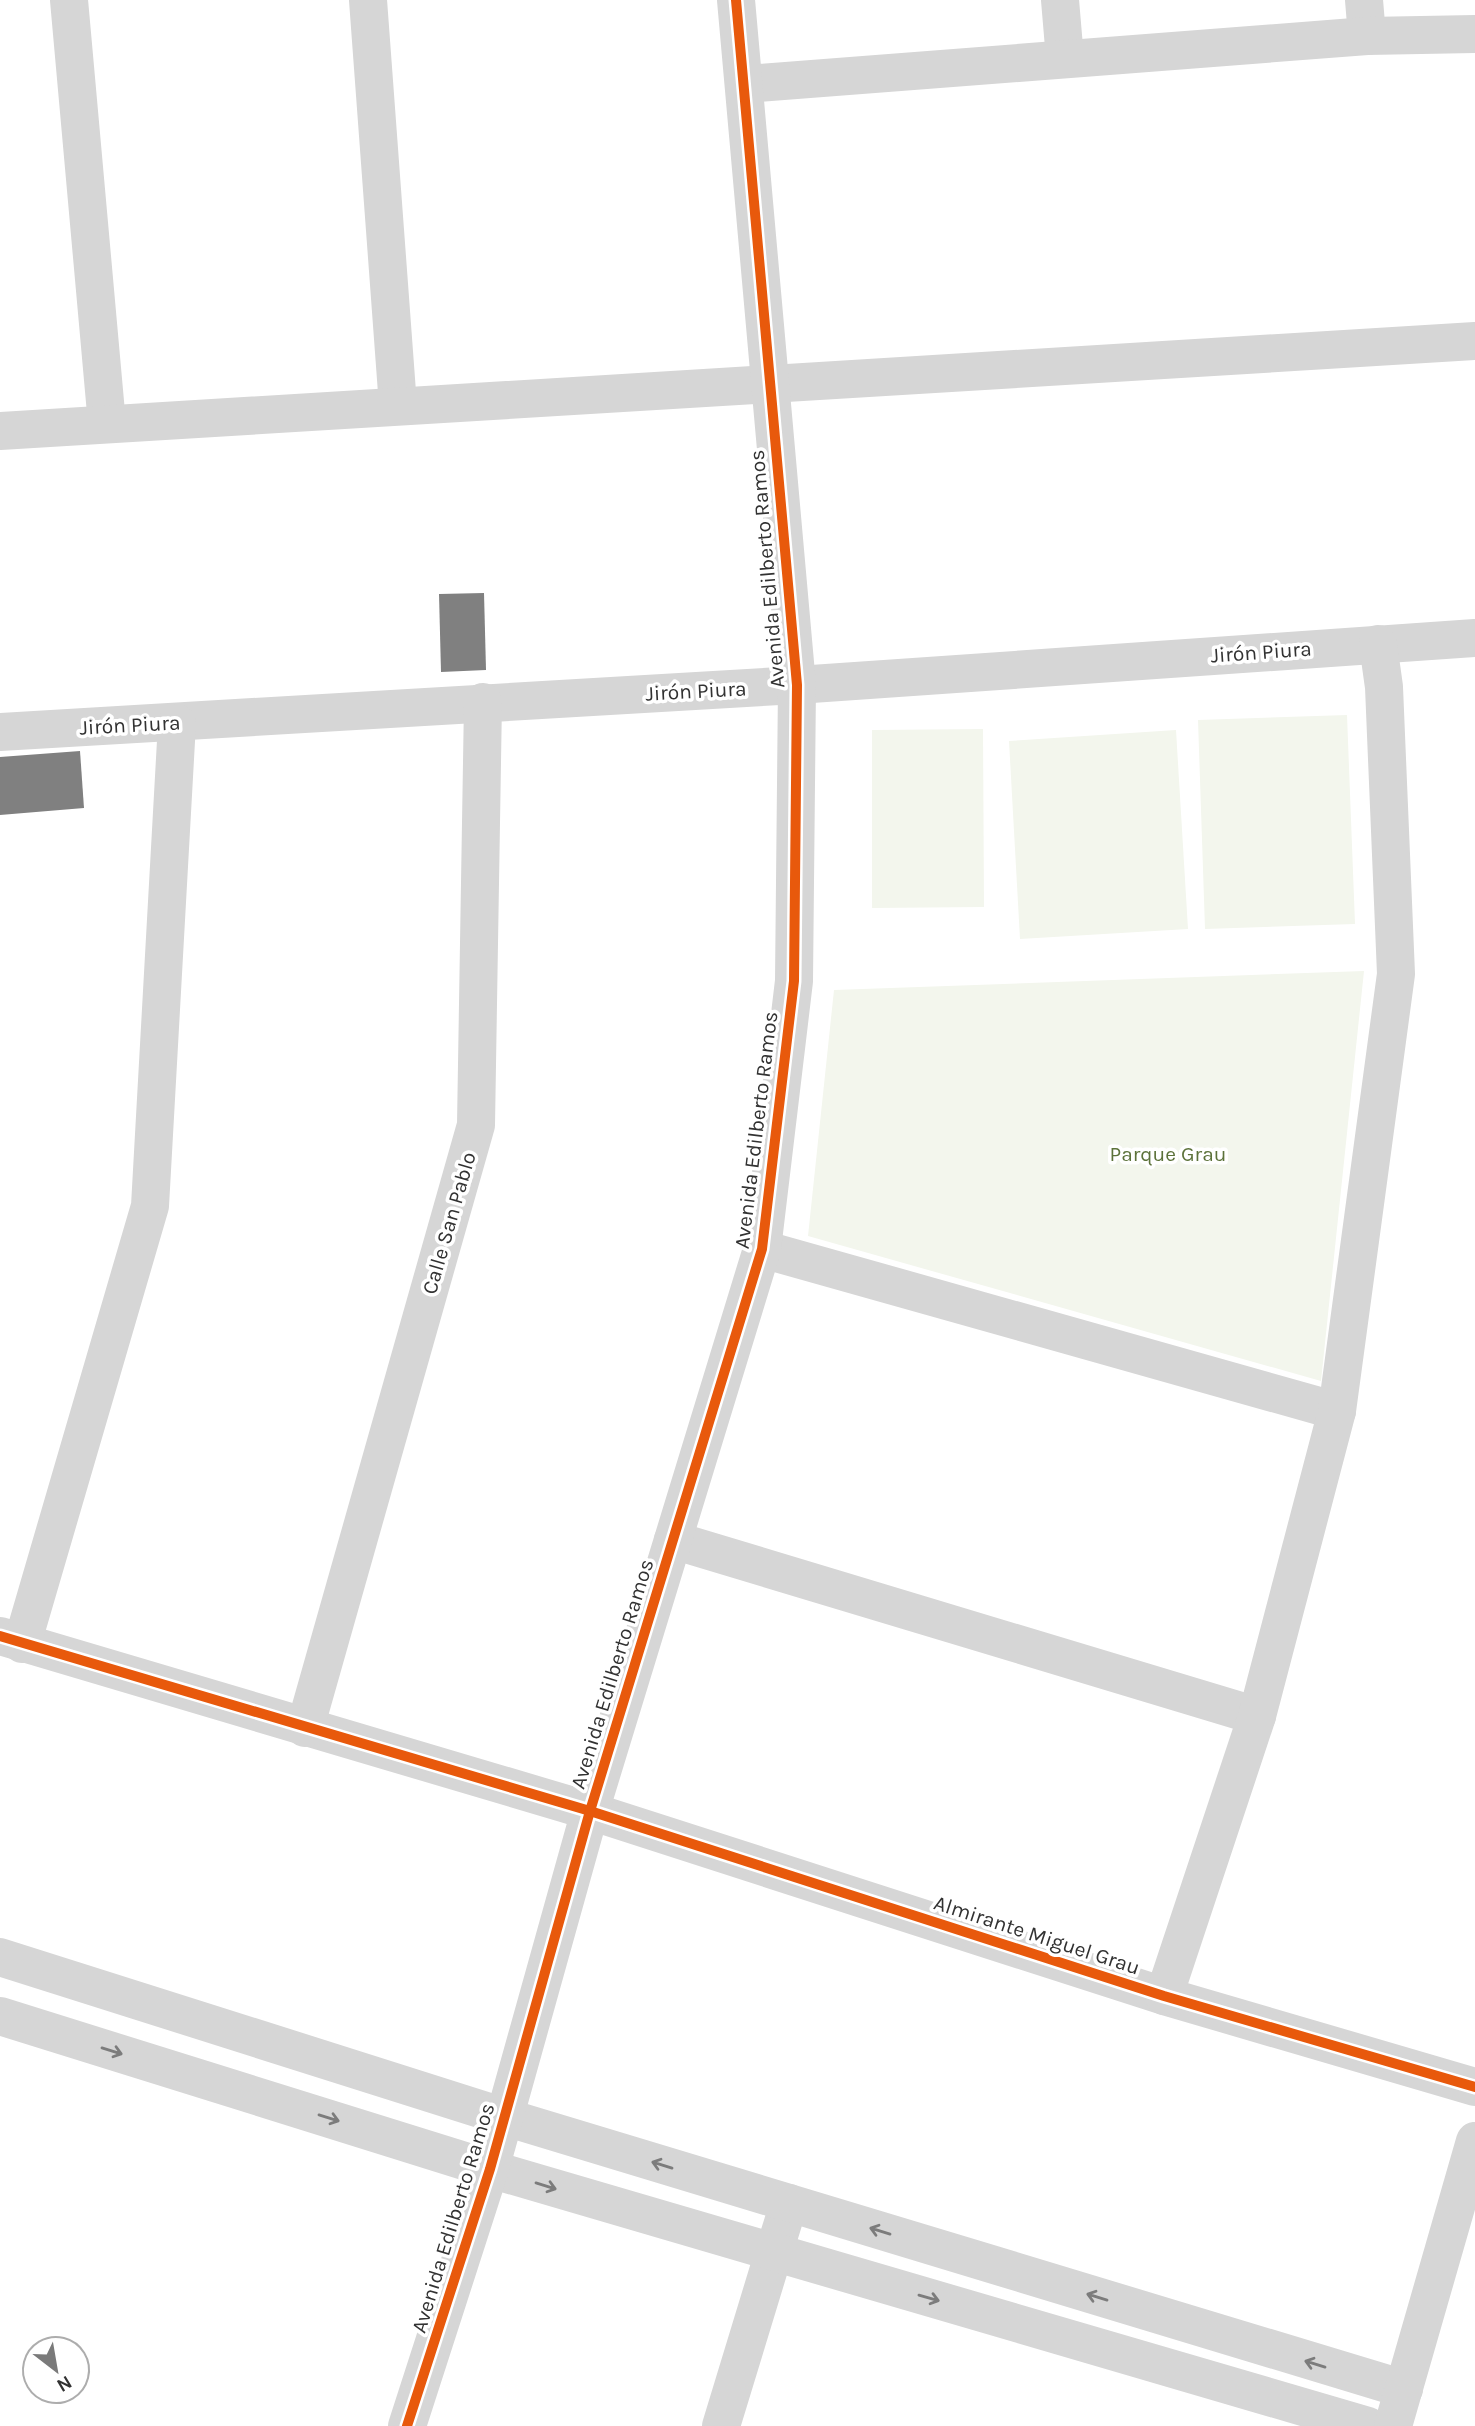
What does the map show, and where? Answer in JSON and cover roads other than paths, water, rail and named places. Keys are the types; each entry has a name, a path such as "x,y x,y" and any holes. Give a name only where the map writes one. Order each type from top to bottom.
{"street":[{"path":"69,0 107,424"},
{"path":"368,0 398,406"},
{"name":"Avenida Edilberto Ramos","path":"407,2426 491,2169 590,1811 762,1249 794,981 797,685 736,0"},
{"path":"1060,0 1065,59"},
{"path":"745,84 1065,59 1365,18 1475,34"},
{"path":"0,430 1475,341"},
{"name":"Jirón Piura","path":"0,732 797,685 1475,638"},
{"path":"1164,1996 1257,1716 1337,1411 1396,974 1384,687 1378,644"},
{"name":"Calle San Pablo","path":"305,1728 477,1125 484,702"},
{"path":"11,1640 150,1206 177,723"},
{"path":"762,1249 1337,1411"},
{"path":"673,1540 1257,1716"},
{"name":"Almirante Miguel Grau","path":"11,1640 590,1811 1164,1996 1475,2087"},
{"path":"0,1957 505,2117 1404,2389"},
{"path":"60,2035 82,1983"},
{"path":"0,2016 491,2169 1349,2423 1353,2375"},
{"path":"1393,2426 1475,2141"},
{"path":"721,2426 789,2203"}],"park label":[{"name":"Parque Grau","path":"1168,1154"}]}
